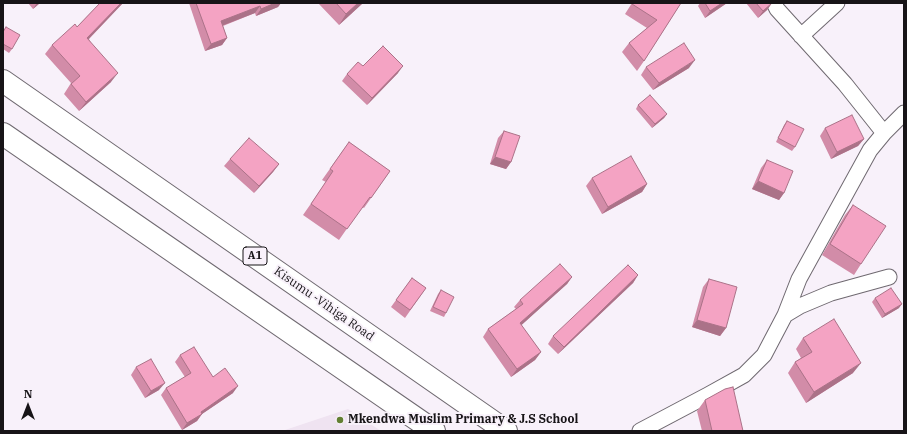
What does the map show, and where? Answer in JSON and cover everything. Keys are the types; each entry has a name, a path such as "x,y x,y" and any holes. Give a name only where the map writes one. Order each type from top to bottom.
{"highway":[{"name":"Kisumu -Vihiga Road","path":"3,81 506,431"},
{"path":"3,134 434,431"}],"street":[{"path":"774,3 777,9 845,84 884,133"},
{"path":"801,36 837,3"},
{"path":"640,431 744,375 764,354 785,315 799,279 870,150 904,113"},
{"path":"785,315 800,306 832,293 889,277"}],"shaded area":[{"name":"Mkendwa Muslim Primary & J.S School","path":"348,409 381,431 282,431"}],"building":[{"path":"100,3 121,3 87,38 118,73 86,102 71,84 80,76 52,45 75,24 77,27"},
{"path":"196,3 275,3 261,9 260,6 221,21 227,38 211,44"},
{"path":"336,3 358,3 346,14"},
{"path":"681,3 644,61 629,43 657,20 632,4"},
{"path":"705,3 722,3 710,11"},
{"path":"756,3 772,3 763,11"},
{"path":"6,27 20,35 12,49 3,44 3,32"},
{"path":"684,43 695,60 659,83 646,67"},
{"path":"383,46 403,66 372,98 347,74 358,62 363,66"},
{"path":"650,95 667,114 655,124 638,105"},
{"path":"852,115 864,139 837,152 825,128"},
{"path":"787,121 804,129 795,147 778,138"},
{"path":"504,131 520,136 511,162 495,157"},
{"path":"249,138 279,164 259,186 230,159"},
{"path":"349,142 390,171 347,229 311,204 333,171 330,169"},
{"path":"631,156 647,184 608,207 592,178"},
{"path":"767,160 793,171 784,193 758,181"},
{"path":"853,205 886,226 861,264 830,244"},
{"path":"560,264 572,277 520,323 541,352 517,369 488,329 523,304 520,300"},
{"path":"628,265 638,275 564,347 553,336"},
{"path":"412,278 426,288 410,310 396,300"},
{"path":"709,279 737,287 726,328 697,320"},
{"path":"891,288 902,304 885,314 875,298"},
{"path":"441,290 454,297 446,313 433,307"},
{"path":"834,319 861,363 814,392 795,362 812,352 803,338"},
{"path":"194,347 213,377 225,368 238,386 201,412 202,414 187,423 166,388 191,373 180,355"},
{"path":"151,359 165,383 151,391 136,367"},
{"path":"733,387 743,431 712,431 705,400 725,389"}],"place":[{"name":"Mkendwa Muslim Primary & J.S School","path":"340,420"}]}
